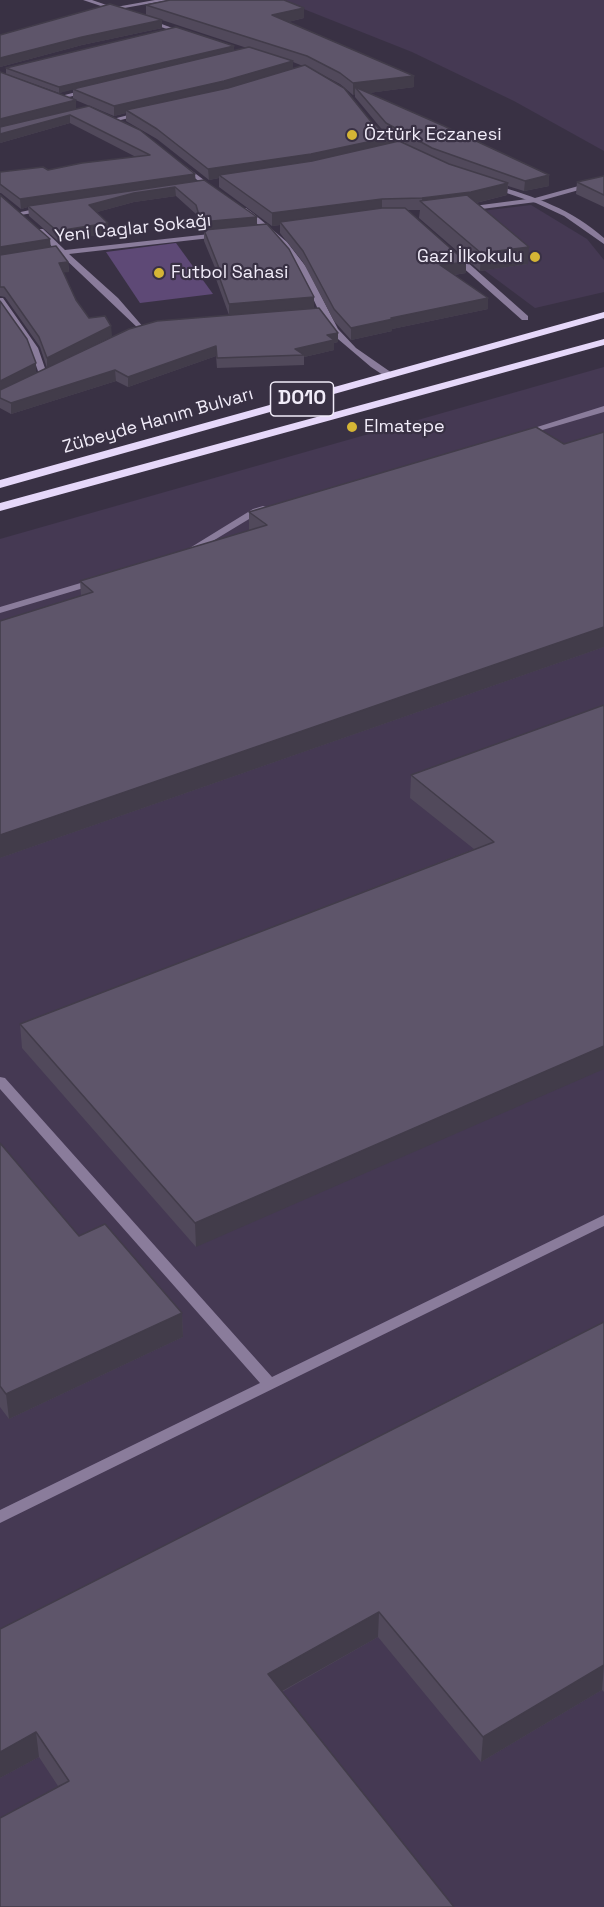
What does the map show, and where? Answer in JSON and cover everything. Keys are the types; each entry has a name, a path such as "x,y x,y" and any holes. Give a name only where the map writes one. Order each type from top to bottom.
{"highway":[{"name":"Zübeyde Hanım Bulvarı","path":"0,484 604,315"},
{"name":"Zübeyde Hanım Bulvarı","path":"0,507 604,342"}],"street":[{"path":"86,0 131,15"},
{"path":"99,10 166,0"},
{"path":"142,18 195,36"},
{"path":"162,32 174,30"},
{"path":"60,97 95,89"},
{"path":"50,94 70,102"},
{"path":"112,120 146,113"},
{"path":"104,117 128,127"},
{"name":"Yeni Caglar Sokağı","path":"173,159 208,186"},
{"path":"456,210 536,200 604,181"},
{"path":"483,184 536,200 588,227 604,242"},
{"path":"196,188 208,186 218,188"},
{"name":"Yeni Caglar Sokağı","path":"235,204 270,230 287,247 303,268 322,312 336,332 363,359 389,375"},
{"path":"28,220 16,210 55,208"},
{"path":"37,228 116,300 136,330 151,327"},
{"path":"258,231 281,228"},
{"name":"Yeni Caglar Sokağı","path":"41,254 223,234"},
{"path":"451,253 525,318"},
{"path":"0,300 34,348 43,374"},
{"path":"311,313 322,312"},
{"path":"34,379 51,370"},
{"path":"514,435 604,409"},
{"path":"179,557 256,511 278,504"},
{"path":"0,610 101,580"},
{"path":"0,1081 269,1383"},
{"path":"0,1517 604,1220"}],"shaded area":[{"path":"281,0 604,0 604,151 514,101 412,52"},
{"name":"Gazi İlkokulu","path":"531,205 587,239 604,260 604,292 535,308 484,270 424,218"},
{"name":"Futbol Sahasi","path":"176,243 213,294 140,303 106,252"},
{"path":"604,367 604,1907 0,1907 0,539"}],"building":[{"path":"170,0 284,0 304,8 272,15 414,76 353,83 340,73 307,56 146,5"},
{"path":"110,4 162,20 0,58 0,35"},
{"path":"176,27 234,46 59,87 6,68"},
{"path":"249,47 293,61 224,81 114,106 73,89"},
{"path":"305,65 344,88 373,124 391,137 311,154 208,169 157,129 126,110 228,88"},
{"path":"0,72 76,100 0,119"},
{"path":"355,87 549,175 525,181 432,148 386,123"},
{"path":"89,106 140,130 195,174 20,199 0,184 0,172 43,167 48,170 82,163 150,155 70,115 0,134 0,127"},
{"path":"399,141 449,164 508,183 471,192 422,198 382,199 272,213 219,175 312,161"},
{"path":"604,176 604,195 577,182"},
{"path":"204,180 257,217 201,222 196,205 175,187 134,193 89,205 108,223 57,231 28,206"},
{"path":"0,195 50,239 0,247"},
{"path":"467,195 529,247 481,253 420,201"},
{"path":"382,208 405,208 466,262 440,265 488,298 351,328 334,309 303,251 280,222"},
{"path":"267,224 289,249 314,297 229,304 216,268 219,268 204,230"},
{"path":"56,246 68,262 59,263 76,300 89,318 105,316 111,326 47,358 39,337 4,287 0,287 0,255"},
{"path":"0,301 27,339 36,363 0,381"},
{"path":"319,308 338,333 327,335 334,340 295,349 304,355 217,358 216,346 128,377 115,370 11,403 0,398 0,390 129,329 157,321"},
{"path":"536,427 564,444 604,432 604,627 0,835 0,621 93,592 80,581 267,525 249,512"},
{"path":"604,705 604,1046 195,1223 20,1024 494,842 411,775"},
{"path":"0,1143 79,1236 105,1224 182,1313 6,1394 0,1386"},
{"path":"604,1322 604,1665 483,1737 379,1612 268,1674 454,1907 0,1907 0,1818 69,1781 36,1732 0,1752 0,1629"}],"place":[{"name":"Öztürk Eczanesi","path":"352,135"},
{"name":"Gazi İlkokulu","path":"535,257"},
{"name":"Futbol Sahasi","path":"159,273"},
{"name":"Elmatepe","path":"352,427"}]}
